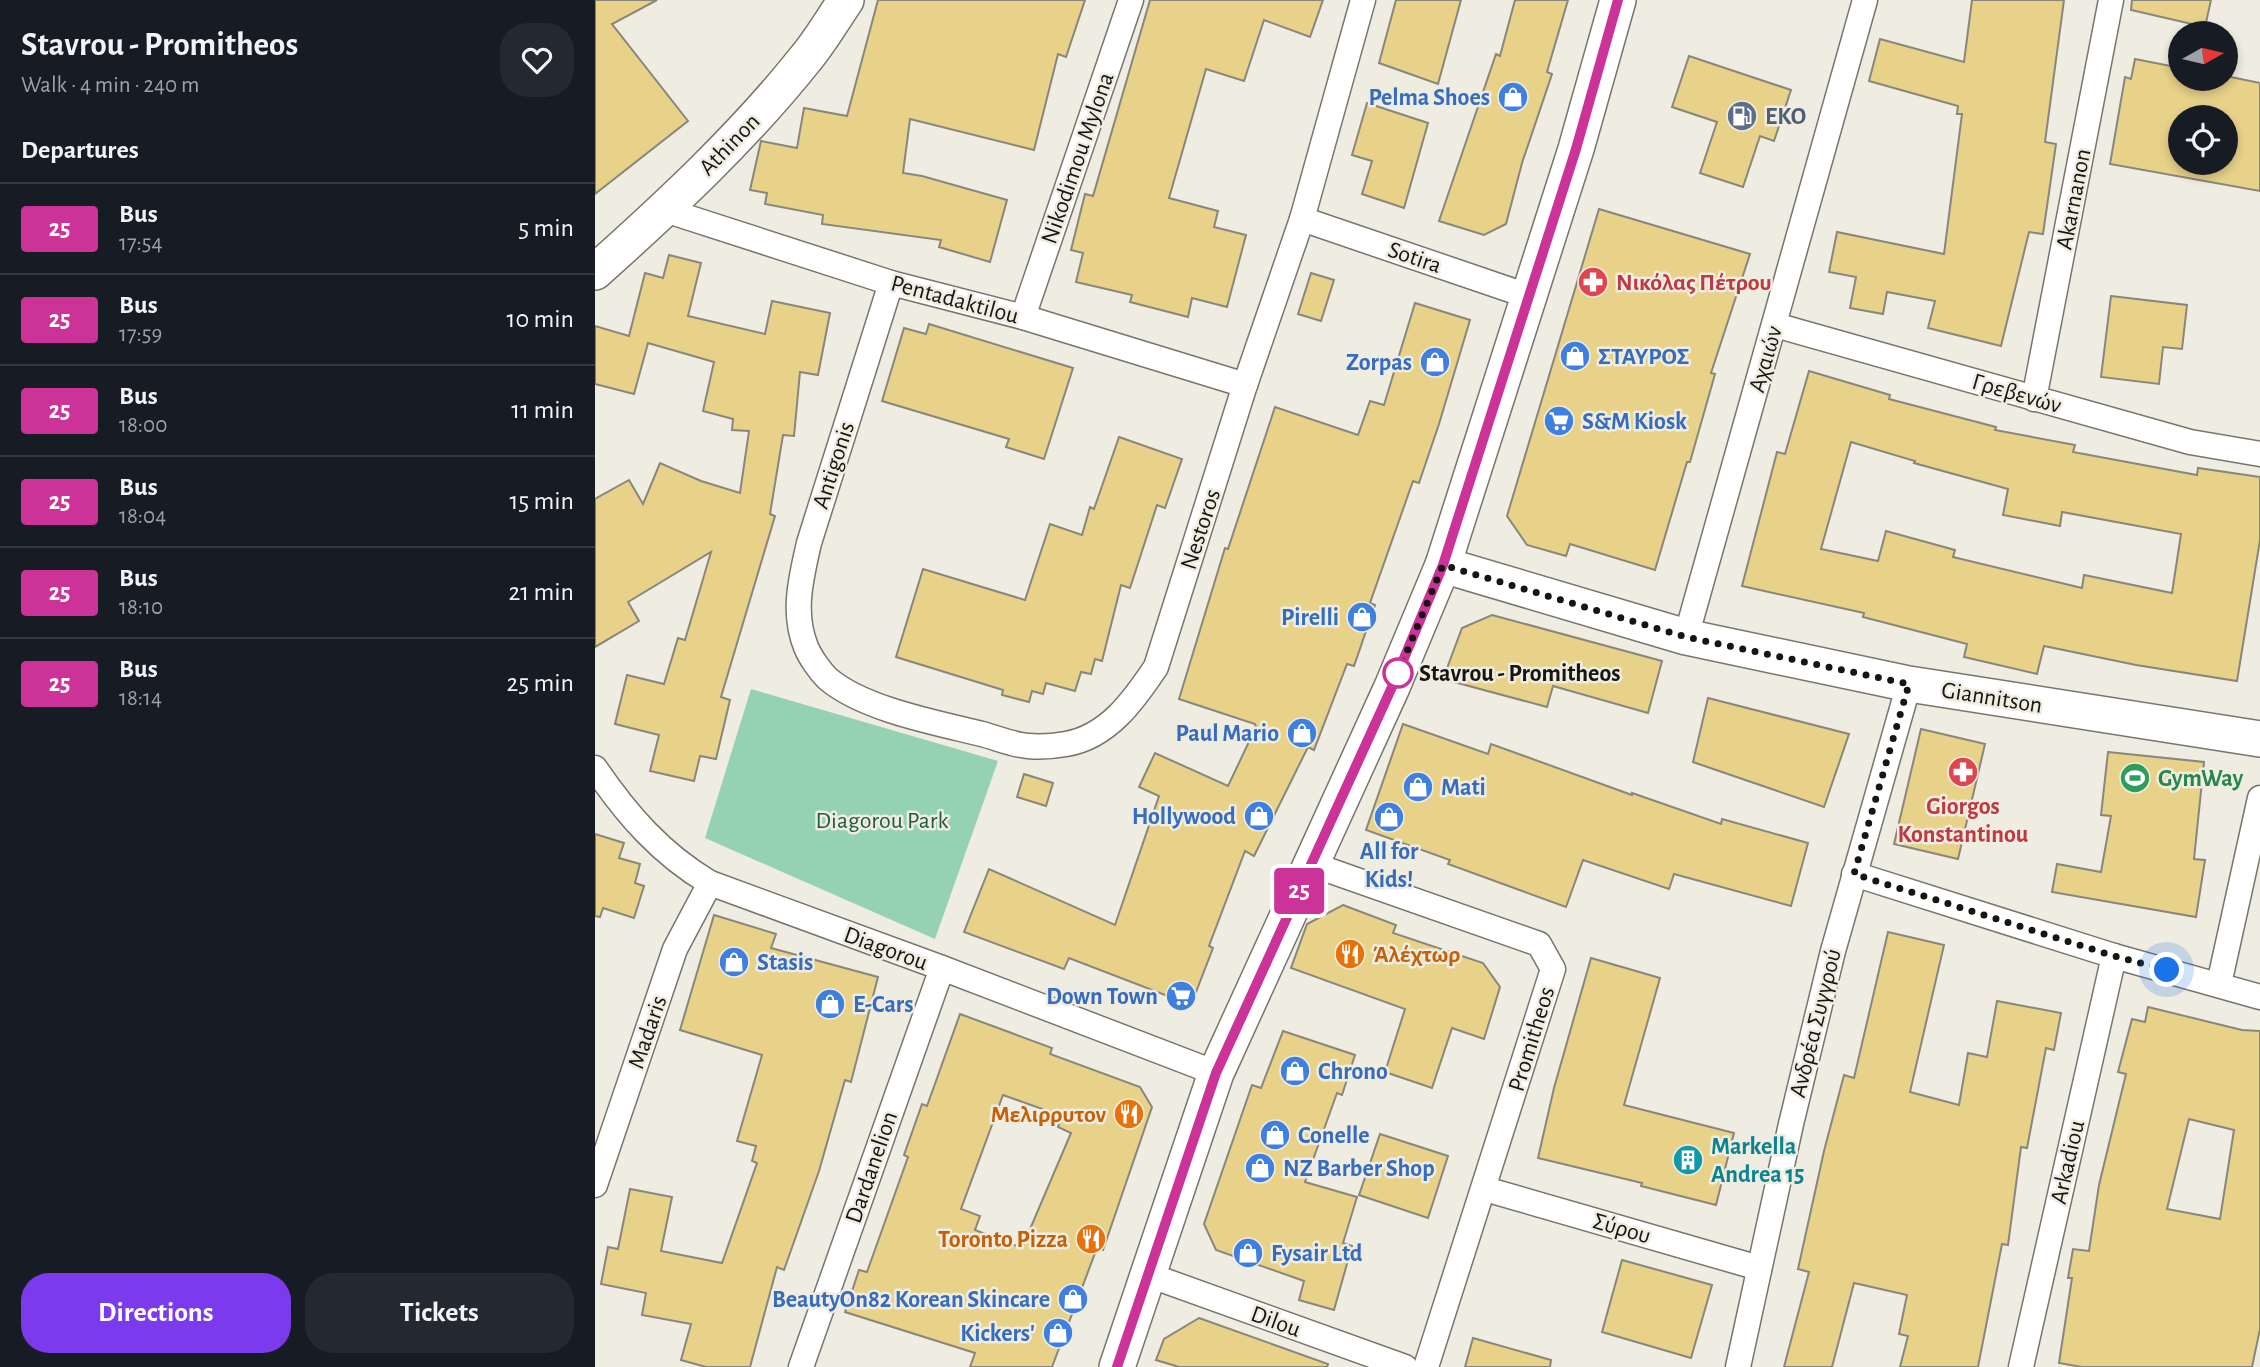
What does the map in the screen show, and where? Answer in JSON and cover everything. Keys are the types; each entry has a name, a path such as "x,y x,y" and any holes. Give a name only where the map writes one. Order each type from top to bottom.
{"main road":[{"name":"Athinon","path":"595,272 665,210 752,120 808,56 846,0"},
{"path":"1117,1367 1146,1274 1216,1073 1392,687 1443,565 1576,149 1618,0"},
{"name":"Giannitson","path":"1443,565 1686,637 1909,684 2260,739"}],"street":[{"name":"Nikodimou Mylona","path":"1023,317 1131,0"},
{"name":"Nestoros","path":"807,650 827,678 856,696 965,730 1028,746 1067,744 1099,732 1131,704 1156,667 1245,385 1302,219 1363,0"},
{"name":"Αχαιών","path":"1686,637 1865,0"},
{"name":"Akarnanon","path":"2034,399 2111,0"},
{"name":"Pentadaktilou","path":"665,210 891,283 1023,317 1245,385"},
{"name":"Sotira","path":"1302,219 1528,296"},
{"name":"Antigonis","path":"807,650 798,612 803,568 891,283"},
{"name":"Γρεβενών","path":"1775,325 2190,442 2260,454"},
{"name":"Ανδρέα Συγγρού","path":"1738,1367 1790,1124 1854,874 1909,684"},
{"name":"Diagorou","path":"595,768 649,838 684,867 710,883 1216,1073"},
{"path":"2219,984 2260,798"},
{"name":"Promitheos","path":"1311,864 1539,944 1552,969 1485,1189 1426,1367"},
{"path":"1854,874 2114,956 2260,996"},
{"name":"Madaris","path":"595,1185 599,1157 682,932 710,883"},
{"name":"Arkadiou","path":"2021,1367 2114,956"},
{"name":"Dardanelion","path":"801,1367 942,968"},
{"name":"Σύρου","path":"1485,1189 1759,1268"},
{"name":"Dilou","path":"1146,1274 1405,1367"}],"green space":[{"name":"Diagorou Park","path":"751,689 998,761 935,939 705,838"}],"building":[{"path":"595,0 657,0 612,24 688,121 595,194"},
{"path":"878,0 1085,0 1066,57 1058,54 1034,150 910,119 903,173 1007,200 990,262 939,247 941,240 822,224 823,215 765,204 767,193 750,190 761,141 797,148 804,108 847,116"},
{"path":"1150,0 1323,0 1310,37 1264,20 1244,81 1206,69 1169,198 1218,211 1214,227 1246,235 1227,307 1192,298 1188,317 1130,302 1132,295 1076,282 1083,253 1071,250 1085,194 1093,196"},
{"path":"1396,0 1461,0 1438,84 1379,63"},
{"path":"1515,0 1568,0 1547,72 1552,74 1522,163 1506,224 1484,235 1439,221 1496,54 1500,56"},
{"path":"1972,0 2064,0 2045,142 2056,144 2043,234 2029,232 2001,346 1928,328 1935,301 1887,292 1883,314 1850,308 1856,277 1829,272 1837,232 1944,254 1962,114 1957,114 1958,106 1869,81 1880,39 1964,62"},
{"path":"2132,0 2211,0 2206,21 2179,21 2131,10"},
{"name":"EKO","path":"1689,56 1791,90 1774,141 1760,136 1743,187 1700,173 1717,122 1672,107"},
{"path":"2135,59 2168,65 2168,91 2238,91 2238,78 2260,83 2260,191 2171,175 2238,175 2238,105 2168,105 2168,174 2110,164 2125,77 2131,79"},
{"path":"1367,103 1428,123 1404,208 1362,194 1372,161 1352,155"},
{"path":"1599,209 1750,254 1711,373 1715,374 1690,462 1687,462 1655,570 1570,544 1566,556 1527,545 1507,516"},
{"path":"669,255 701,263 688,316 765,334 772,301 830,313 818,375 800,372 794,436 783,435 770,514 775,516 721,697 730,700 716,759 700,756 694,781 650,771 659,735 615,724 627,675 664,684 678,638 685,640 711,552 628,602 639,621 595,647 595,499 629,480 643,504 660,463 701,481 740,493 749,431 732,430 733,419 703,411 714,362 648,343 634,394 595,384 595,326 629,336 645,273 663,278"},
{"path":"1311,273 1334,280 1321,321 1298,314"},
{"path":"2111,296 2187,305 2182,349 2163,347 2159,384 2101,377"},
{"path":"1415,303 1470,320 1439,424 1419,483 1413,481 1370,603 1375,605 1354,666 1347,664 1314,750 1308,747 1254,856 1245,851 1209,946 1213,948 1191,1005 1069,958 1064,969 964,932 989,869 1115,925 1159,796 1139,787 1155,753 1228,786 1256,727 1255,724 1179,699 1225,548 1228,549 1275,407 1358,435 1370,401 1384,405"},
{"path":"929,324 1073,368 1044,459 1006,447 1009,439 882,401 904,328 926,334"},
{"path":"1809,371 1890,395 1889,399 1996,427 1995,430 2075,445 2073,452 2197,475 2198,468 2260,477 2260,540 2237,681 2136,665 2044,646 2037,674 1964,657 1967,644 1863,617 1864,613 1742,586 1777,452 1785,454","holes":["1851,442 1915,461 1914,463 2008,489 2003,515 2060,526 2062,512 2181,534 2172,593 2084,575 2082,588 1953,557 1955,550 1886,531 1878,561 1821,549"]},
{"path":"1119,437 1182,459 1165,508 1157,505 1130,588 1121,585 1102,661 1095,659 1091,674 1081,672 1075,691 1046,683 1043,694 1032,691 1029,702 1002,695 1003,690 896,657 923,569 1025,600 1050,524 1082,535 1090,507 1094,509"},
{"path":"1492,615 1662,661 1648,713 1553,686 1547,707 1443,679 1462,628"},
{"path":"1708,698 1849,734 1824,807 1693,762"},
{"path":"1403,724 1488,754 1491,744 1721,824 1722,819 1808,843 1791,906 1674,874 1669,889 1583,860 1566,907 1448,864 1450,860 1366,830"},
{"path":"1921,729 1985,744 1958,859 1894,844"},
{"path":"2108,752 2204,762 2194,859 2205,860 2196,917 2052,892 2057,864 2101,872 2111,816 2101,815"},
{"path":"1024,774 1053,783 1046,806 1017,797"},
{"path":"595,834 624,843 619,858 640,864 635,883 644,886 634,918 603,908 600,917 595,916"},
{"path":"1343,905 1396,925 1393,933 1483,963 1500,987 1484,1039 1452,1028 1432,1088 1385,1072 1405,1009 1291,968 1307,924"},
{"path":"714,915 776,934 771,948 878,977 851,1082 845,1080 819,1171 784,1270 777,1267 750,1367 706,1367 681,1360 691,1324 642,1315 646,1293 601,1284 608,1247 618,1249 630,1189 672,1197 661,1251 722,1263 757,1163 752,1161 756,1146 737,1141 762,1055 680,1030"},
{"path":"1888,932 1944,945 1910,1092 1959,1105 1968,1053 1987,1057 1997,1001 2061,1013 2054,1050 2046,1048 2027,1148 2021,1147 2008,1245 2002,1244 1978,1367 1900,1367 1908,1336 1899,1334 1907,1295 1854,1283 1832,1367 1784,1367 1809,1272 1798,1269 1824,1151 1844,1075 1854,1078"},
{"path":"1591,958 1660,978 1624,1105 1734,1133 1716,1205 1641,1186 1642,1183 1538,1158 1554,1088"},
{"path":"2148,1007 2242,1030 2260,1031 2260,1329 2252,1367 2082,1367 2059,1363 2072,1278 2068,1278 2073,1249 2089,1251 2099,1185 2126,1074 2118,1072 2132,1019 2145,1022","holes":["2189,1119 2234,1130 2220,1219 2167,1209"]},
{"path":"960,1014 1052,1048 1050,1054 1140,1087 1152,1107 1103,1250 1097,1248 1052,1367 970,1367 975,1353 845,1312 859,1270 867,1272 908,1157 904,1155 922,1104 927,1106","holes":["1003,1095 1062,1116 1058,1127 1071,1133 1022,1248 975,1230 980,1216 961,1209"]},
{"path":"1283,1031 1355,1055 1342,1095 1337,1093 1305,1182 1357,1197 1343,1243 1352,1246 1334,1310 1299,1300 1304,1281 1216,1250 1204,1224 1252,1085 1261,1088"},
{"path":"1380,1134 1448,1156 1428,1218 1359,1195"},
{"path":"1622,1260 1712,1285 1691,1358 1602,1332"},
{"path":"1199,1318 1328,1364 1327,1367 1179,1367 1156,1360 1164,1339"},
{"path":"1473,1338 1551,1360 1550,1367 1465,1367"}],"bus line":[{"name":"25","path":"1117,1367 1146,1274 1216,1073 1392,687 1443,565 1576,149 1618,0"}],"place":[{"name":"Pelma Shoes","path":"1513,97"},
{"name":"EKO","path":"1742,116"},
{"name":"Νικόλας Πέτρου","path":"1593,282"},
{"name":"ΣΤΑΥΡΟΣ","path":"1575,356"},
{"name":"Zorpas","path":"1435,362"},
{"name":"S&M Kiosk","path":"1559,421"},
{"name":"Pirelli","path":"1362,617"},
{"name":"Stavrou - Promitheos","path":"1398,673"},
{"name":"Paul Mario","path":"1302,733"},
{"name":"Giorgos Konstantinou","path":"1963,772"},
{"name":"GymWay","path":"2135,778"},
{"name":"Mati","path":"1418,787"},
{"name":"Hollywood","path":"1259,816"},
{"name":"All for Kids!","path":"1389,817"},
{"name":"Άλέχτωρ","path":"1350,954"},
{"name":"Stasis","path":"734,962"},
{"name":"Down Town","path":"1181,996"},
{"name":"E-Cars","path":"830,1004"},
{"name":"Chrono","path":"1295,1071"},
{"name":"Μελιρρυτον","path":"1129,1114"},
{"name":"Conelle","path":"1275,1135"},
{"name":"Markella Andrea 15","path":"1688,1160"},
{"name":"NZ Barber Shop","path":"1260,1168"},
{"name":"Toronto Pizza","path":"1091,1239"},
{"name":"Fysair Ltd","path":"1248,1253"},
{"name":"BeautyOn82 Korean Skincare","path":"1073,1299"},
{"name":"Kickers'","path":"1058,1333"}],"route":[{"path":"1398,673 1443,565 1686,637 1909,684 1854,874 2114,956 2167,970"}]}
